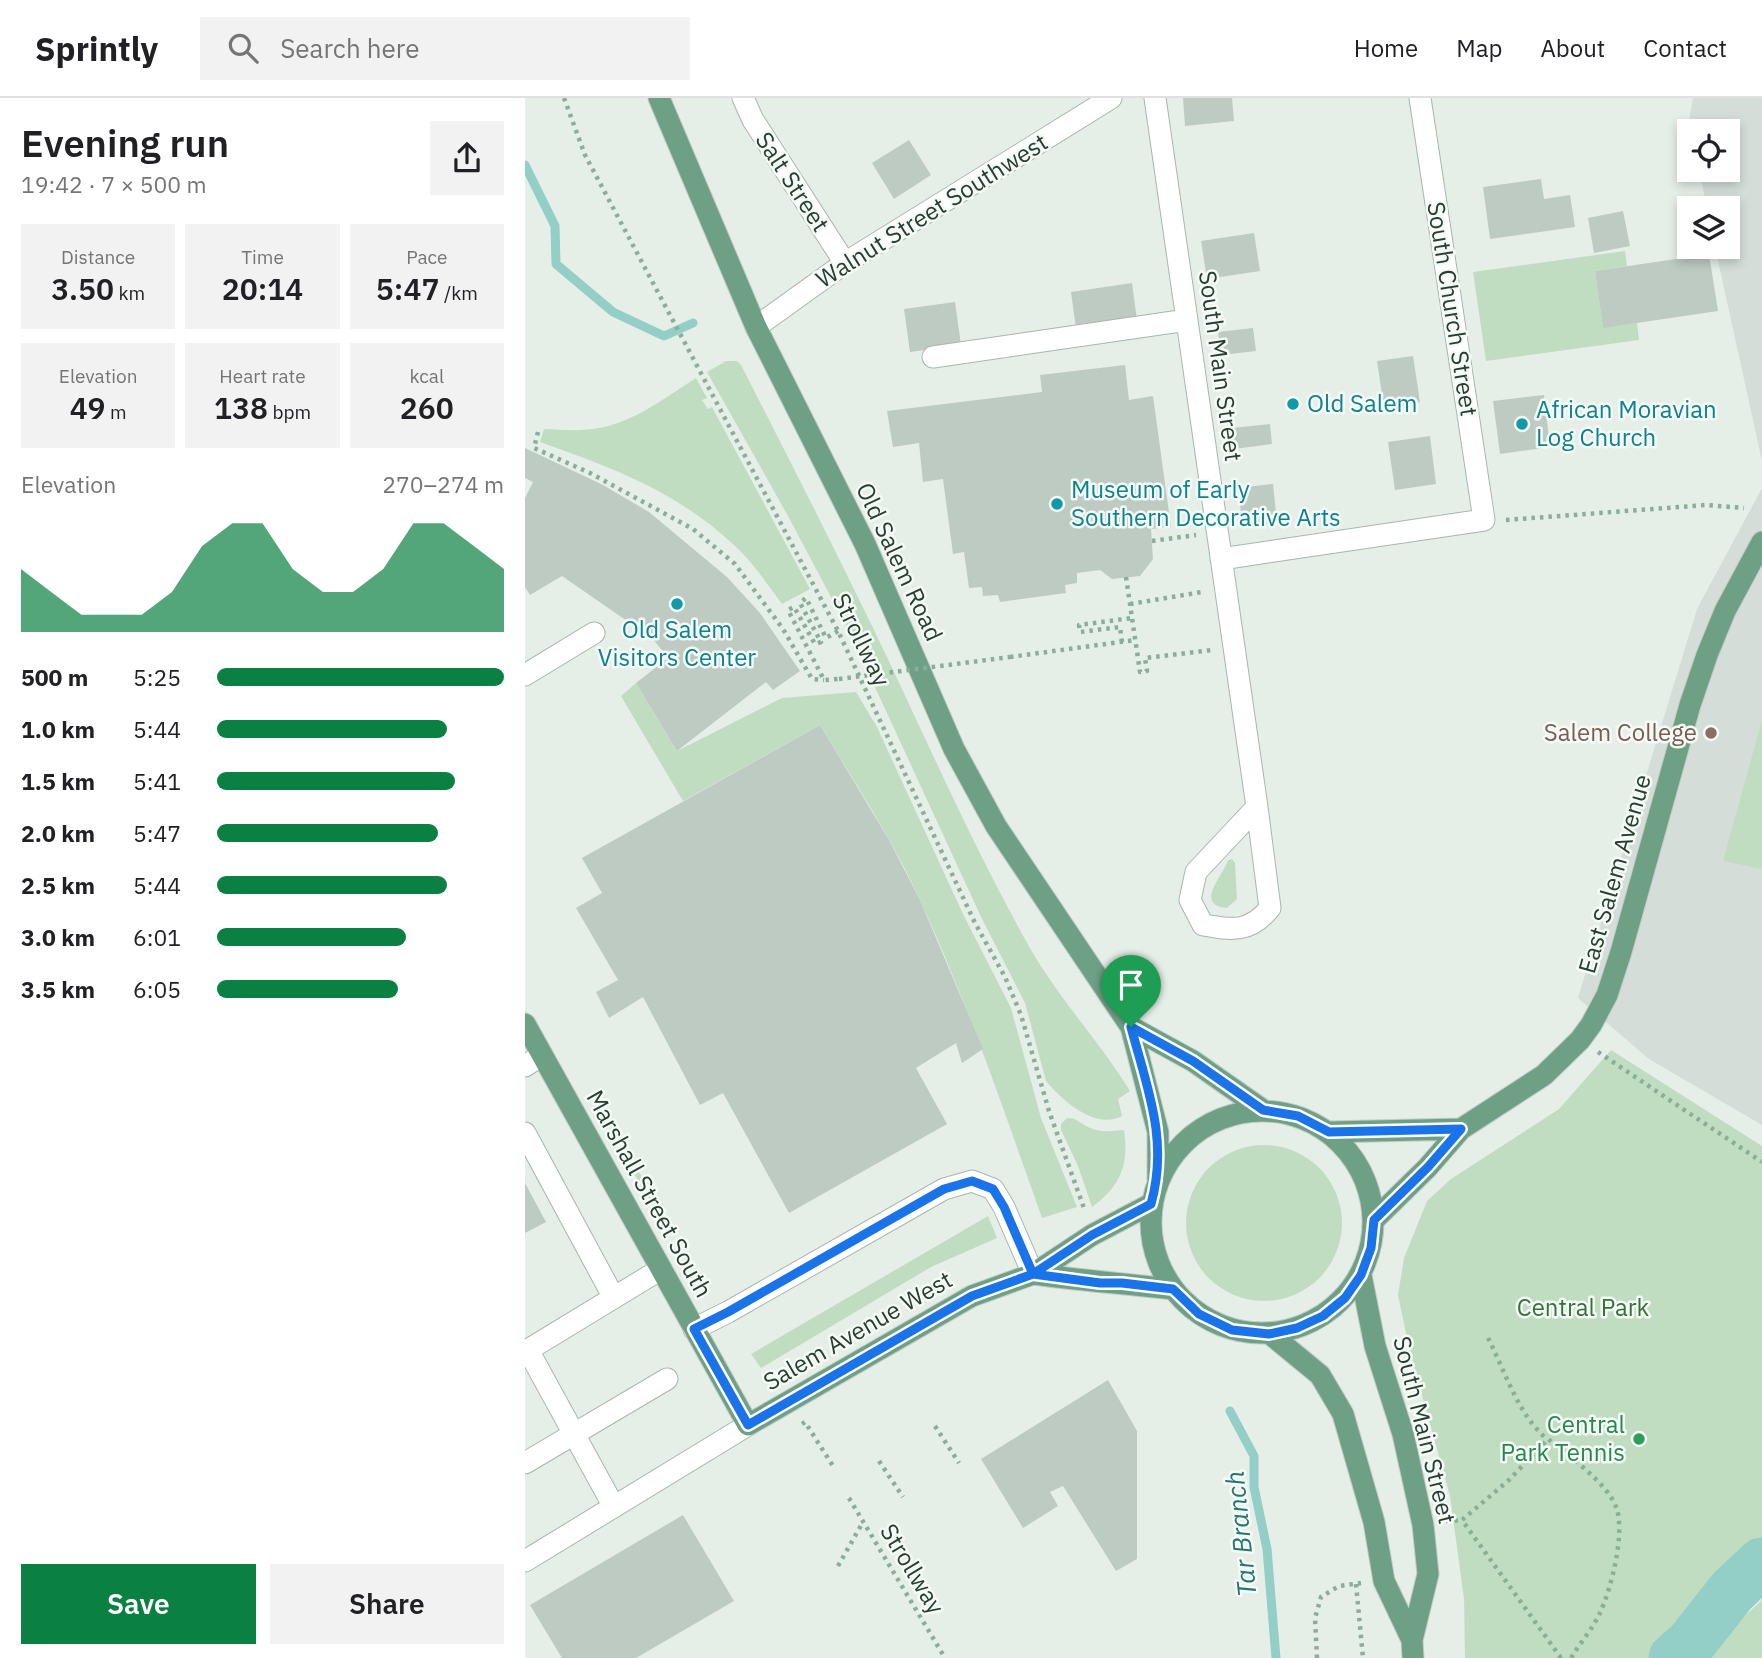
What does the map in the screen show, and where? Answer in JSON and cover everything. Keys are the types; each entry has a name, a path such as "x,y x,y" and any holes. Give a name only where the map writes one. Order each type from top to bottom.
{"main road":[{"name":"Old Salem Road","path":"659,98 756,327 865,544 954,749 996,826 1131,1027 1158,1132 1158,1180"},
{"name":"East Salem Avenue","path":"1374,1220 1428,1167 1461,1129 1544,1075 1580,1040 1591,1025 1607,995 1621,952 1690,705 1707,655 1725,611 1762,542"},
{"name":"Marshall Street South","path":"525,1024 533,1060 661,1269 748,1425"},
{"name":"Old Salem Road","path":"1131,1027 1193,1061 1263,1110"},
{"path":"1263,1110 1298,1116 1329,1132 1353,1156 1369,1186 1374,1220 1371,1248 1361,1275 1345,1298 1323,1316 1297,1328 1269,1334 1232,1330 1199,1314 1173,1289 1158,1263 1151,1234 1151,1204 1158,1180 1175,1152 1200,1129 1230,1115 1263,1110"},
{"path":"1329,1132 1461,1129"},
{"name":"Salem Avenue West","path":"748,1425 972,1296 1033,1274 1092,1235 1151,1204"},
{"path":"1033,1274 1173,1289"},
{"name":"South Main Street","path":"1361,1275 1375,1346 1403,1434 1423,1525 1428,1574 1413,1649"},
{"name":"South Main Street","path":"1269,1334 1320,1375 1343,1413 1374,1522 1384,1581 1413,1649"}],"street":[{"name":"Salt Street","path":"743,98 753,120 845,263"},
{"name":"Walnut Street Southwest","path":"756,327 845,263 1111,98"},
{"name":"South Main Street","path":"1155,98 1226,588 1234,648 1257,807 1271,908 1260,921 1231,930 1203,925 1190,900 1196,872 1257,807"},
{"name":"South Church Street","path":"1420,98 1484,520"},
{"path":"933,357 1187,320"},
{"path":"1221,559 1484,520"},
{"path":"525,675 594,633"},
{"path":"525,1133 614,1298"},
{"path":"694,1329 944,1189 972,1181 993,1189 1004,1207 1033,1274"},
{"path":"614,1507 526,1349 661,1269"},
{"path":"525,1463 667,1379"},
{"name":"Salem Avenue West","path":"525,1561 748,1425"}],"path":[{"name":"Strollway","path":"564,98 585,155 838,631 975,923 1005,977 1021,1015 1049,1111 1086,1215"},
{"path":"538,432 534,448 590,473 693,529 735,564 783,629 812,679 839,679 1135,640"},
{"path":"1484,520 1706,505 1744,508"},
{"path":"1152,541 1167,539"},
{"path":"1126,578 1140,672 1147,671 1145,659 1234,648"},
{"path":"1130,604 1226,588"},
{"path":"824,680 787,610 794,607 815,645 821,642 800,603 806,598 827,638 838,631"},
{"path":"1122,642 1120,627 1080,632 1079,625 1132,618"},
{"path":"1580,1040 1762,1162"},
{"path":"1488,1338 1536,1429 1608,1493 1617,1508 1620,1526 1611,1580 1600,1613 1570,1658"},
{"path":"794,1429 804,1422 833,1466"},
{"path":"935,1426 959,1463"},
{"path":"1548,1439 1509,1480 1462,1520 1561,1658"},
{"path":"879,1461 903,1497"},
{"name":"Strollway","path":"849,1498 945,1658"},
{"path":"838,1566 863,1522"},
{"path":"1317,1658 1315,1618 1321,1597 1339,1586 1356,1584 1363,1658"}],"shaded area":[{"path":"1693,98 1762,98 1762,461 1718,259 1740,259 1740,196 1704,196 1702,182 1740,182 1740,119 1689,119"},
{"name":"Salem College","path":"1762,488 1762,1125 1649,1059 1578,998 1697,609"}],"green space":[{"path":"1625,251 1627,266 1595,271 1603,327 1637,323 1639,340 1486,361 1473,272"},
{"path":"726,361 737,361 741,365 858,597 969,830 1030,948 1130,1091 1118,1099 1122,1116 1101,1119 1080,1111 1070,1105 1046,1081 1025,1003 982,919 850,633 707,372"},
{"path":"696,378 707,398 702,400 708,409 712,407 810,589 782,604 741,552 689,510 643,483 540,442 544,429 598,428 628,419"},
{"path":"636,683 677,751 782,698 856,692 877,727 963,914 1011,1008 1041,1118 1077,1207 1042,1218 970,1018 920,900 885,833 820,725 683,801 621,696"},
{"path":"1762,720 1762,869 1723,861"},
{"path":"1232,859 1235,863 1237,899 1227,908 1217,906 1211,895 1228,860"},
{"name":"Central Park","path":"1611,1050 1762,1146 1762,1540 1686,1614 1654,1658 1465,1658 1464,1599 1450,1496 1410,1352 1398,1295 1404,1258 1427,1201 1451,1179 1559,1109"},
{"path":"1067,1118 1097,1130 1124,1130 1125,1154 1121,1174 1110,1191 1092,1207 1078,1166 1061,1130 1061,1124"},
{"path":"623,1145 663,1212 656,1211 623,1155"},
{"path":"1264,1145 1294,1151 1319,1168 1336,1193 1342,1223 1336,1253 1319,1278 1294,1295 1264,1301 1234,1295 1209,1278 1192,1253 1186,1223 1192,1193 1209,1168 1234,1151"},
{"path":"988,1216 997,1238 931,1267 761,1368 751,1354"},
{"path":"1762,1600 1762,1658 1699,1658"}],"building":[{"path":"1183,98 1232,98 1234,121 1185,126"},
{"path":"909,140 931,175 894,199 872,163"},
{"path":"1541,179 1544,199 1570,195 1575,227 1490,239 1483,187"},
{"path":"1623,211 1630,246 1594,253 1588,218"},
{"path":"1254,233 1260,271 1207,279 1201,241"},
{"path":"1677,259 1710,259 1718,311 1603,328 1595,271"},
{"path":"1132,283 1137,320 1076,329 1071,292"},
{"path":"955,302 961,345 910,352 904,309"},
{"path":"1253,328 1256,351 1221,355 1218,332"},
{"path":"1413,356 1420,402 1384,408 1377,361"},
{"name":"Museum of Early Southern Decorative Arts","path":"1125,365 1129,400 1153,396 1171,527 1151,529 1153,559 1140,576 1112,579 1100,570 1077,573 1077,583 1065,585 1066,593 1000,602 998,595 983,596 982,587 969,588 964,552 953,554 943,479 923,482 919,443 893,447 887,411 1042,392 1040,375"},
{"name":"African Moravian Log Church","path":"1544,395 1550,447 1500,454 1493,401"},
{"path":"1270,424 1272,444 1234,449 1232,428"},
{"path":"1430,436 1436,484 1395,490 1388,442"},
{"name":"Old Salem Visitors Center","path":"525,448 603,485 649,512 727,577 760,613 800,671 773,690 766,682 677,751 636,683 668,658 653,639 562,576 530,595 525,587 525,498 533,482 525,478"},
{"path":"1273,484 1277,523 1243,528 1238,488"},
{"path":"820,725 889,840 920,900 983,1049 962,1063 956,1043 916,1068 947,1124 789,1213 723,1093 700,1105 643,997 609,1018 596,992 618,980 576,908 602,893 582,858"},
{"path":"525,1183 546,1222 525,1233"},
{"path":"1108,1380 1137,1431 1137,1559 1116,1571 1063,1486 1050,1492 1058,1506 1023,1528 981,1459"},
{"path":"683,1515 734,1601 636,1658 562,1658 530,1605"}],"waterway":[{"name":"Tar Branch","path":"525,165 555,226 556,264 613,312 664,336 693,323"},
{"name":"Tar Branch","path":"1230,1411 1254,1456 1254,1487 1267,1549 1276,1658"},
{"path":"1674,1658 1691,1643 1732,1591 1762,1563"}],"place":[{"name":"Old Salem","path":"1293,404"},
{"name":"African Moravian Log Church","path":"1522,424"},
{"name":"Museum of Early Southern Decorative Arts","path":"1057,504"},
{"name":"Old Salem Visitors Center","path":"677,604"},
{"name":"Salem College","path":"1711,733"},
{"name":"Central Park Tennis","path":"1639,1439"}],"route":[{"path":"1131,1027 1158,1132 1158,1180 1151,1204 1092,1235 1033,1274 972,1296 748,1425 694,1329 944,1189 972,1181 993,1189 1004,1207 1033,1274 1173,1289 1199,1314 1232,1330 1269,1334 1297,1328 1323,1316 1345,1298 1361,1275 1371,1248 1374,1220 1428,1167 1461,1129 1329,1132 1298,1116 1263,1110 1193,1061 1131,1027"}]}
